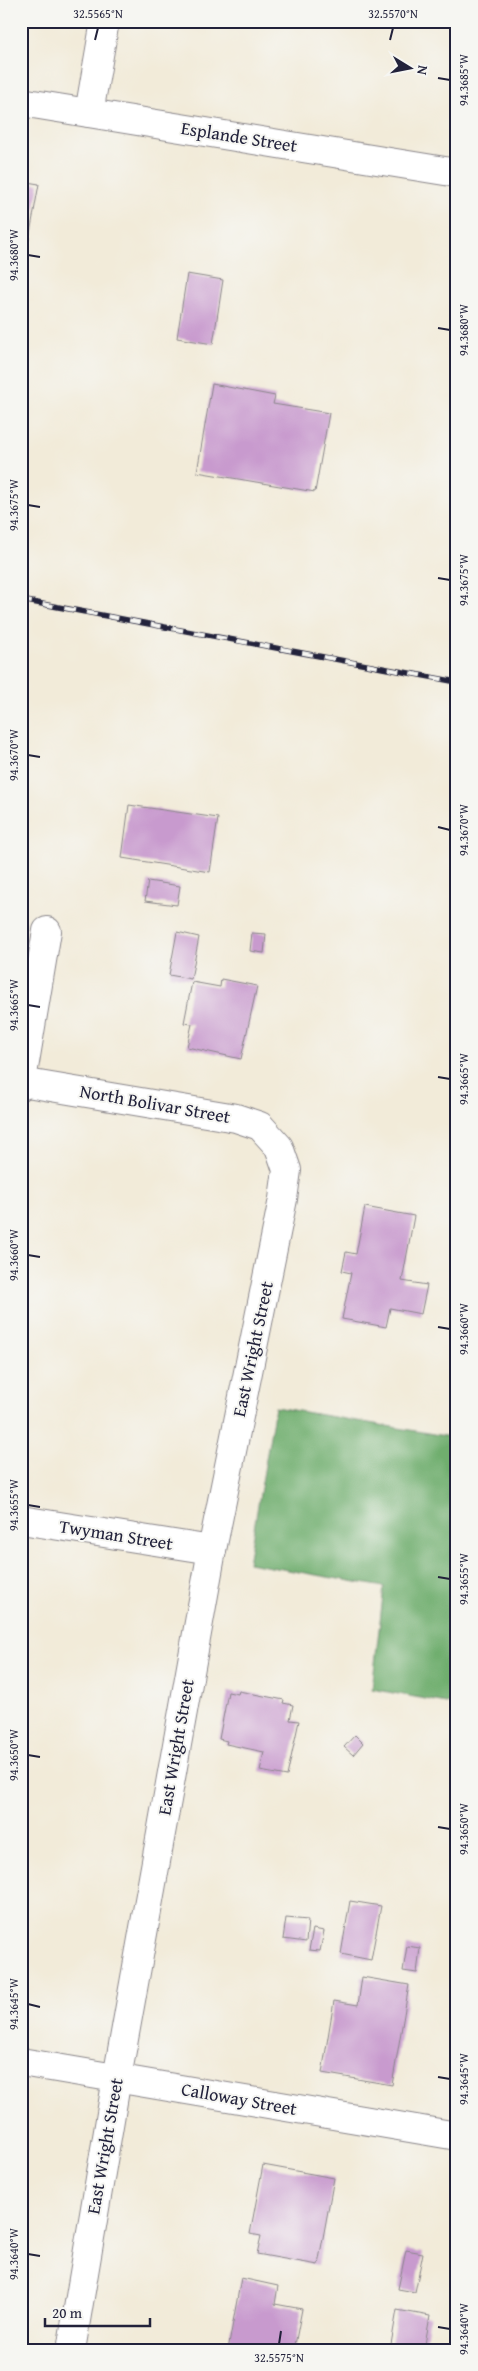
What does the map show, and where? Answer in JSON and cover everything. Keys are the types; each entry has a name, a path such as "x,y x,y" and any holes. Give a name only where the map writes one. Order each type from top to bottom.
{"street":[{"path":"89,113 105,21"},
{"name":"Esplande Street","path":"21,102 457,173"},
{"path":"22,1083 47,931"},
{"name":"North Bolivar Street","path":"22,1083 236,1118 260,1126 279,1147"},
{"name":"East Wright Street","path":"71,2350 117,2078 212,1550 283,1199 287,1170 279,1147"},
{"name":"Twyman Street","path":"21,1520 212,1550"},
{"name":"Calloway Street","path":"21,2062 457,2136"}],"green space":[{"path":"275,1407 457,1438 457,1705 372,1689 384,1587 248,1563"}],"building":[{"path":"21,181 39,184 24,266 21,266"},
{"path":"187,274 223,280 213,344 177,338"},
{"path":"212,384 275,396 273,404 329,413 315,492 197,472"},
{"path":"129,805 218,818 210,872 122,858"},
{"path":"148,881 180,886 177,905 145,901"},
{"path":"177,932 199,937 191,979 169,975"},
{"path":"252,933 266,934 264,953 250,951"},
{"path":"221,979 257,986 241,1059 187,1047 192,1024 184,1023 192,982 220,987"},
{"path":"365,1207 414,1216 402,1281 427,1285 421,1314 390,1308 386,1327 342,1319 351,1273 342,1271 346,1252 356,1254"},
{"path":"239,1691 284,1700 283,1703 293,1705 290,1720 299,1721 287,1776 260,1771 264,1752 226,1744 227,1741 219,1739 228,1692 238,1694"},
{"path":"355,1735 363,1743 353,1755 344,1747"},
{"path":"350,1901 381,1906 371,1960 341,1954"},
{"path":"286,1918 308,1920 306,1942 283,1939"},
{"path":"313,1929 324,1931 320,1951 309,1950"},
{"path":"407,1946 420,1948 417,1973 403,1971"},
{"path":"362,1977 409,1985 392,2085 322,2073 334,2001 358,2005"},
{"path":"263,2165 334,2178 318,2265 257,2254 261,2236 250,2234"},
{"path":"406,2250 423,2253 415,2292 398,2289"},
{"path":"241,2278 278,2286 275,2304 302,2309 294,2350 228,2350"},
{"path":"397,2310 430,2316 424,2350 390,2350"}],"railway":[{"path":"21,600 457,682"}]}
